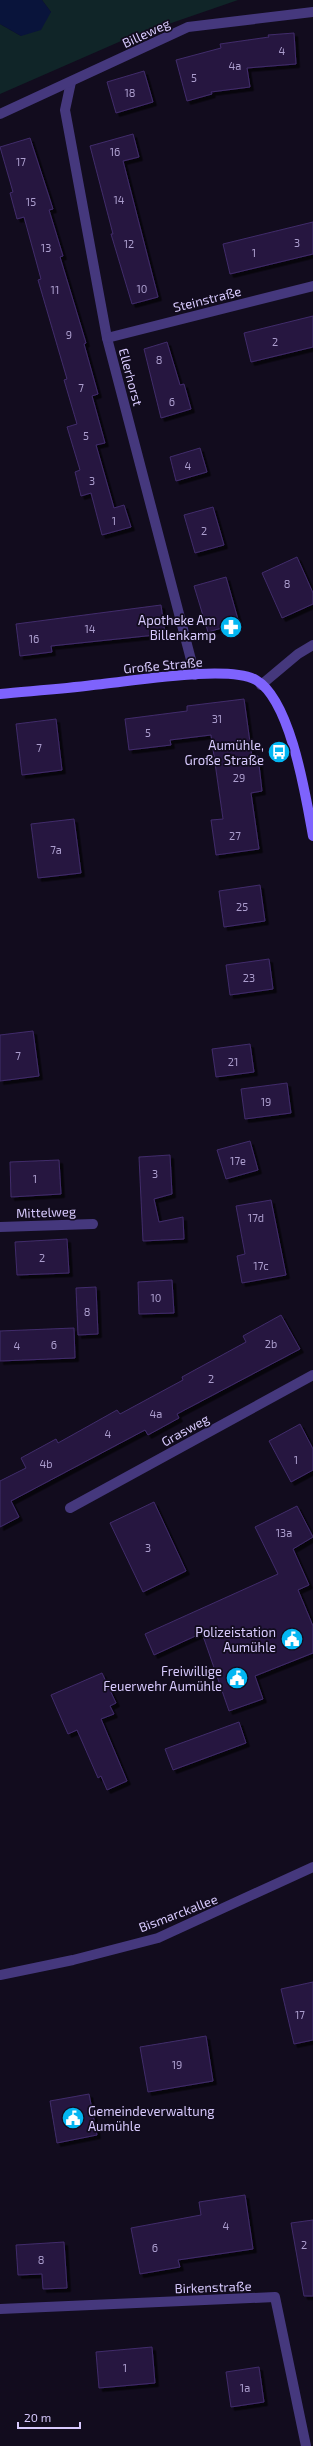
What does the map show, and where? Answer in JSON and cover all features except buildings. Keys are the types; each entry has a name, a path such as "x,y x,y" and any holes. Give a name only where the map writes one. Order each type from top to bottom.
{"street":[{"name":"Billeweg","path":"0,114 188,27 313,12"},
{"name":"Ellerhorst","path":"71,82 65,110 107,338 195,675"},
{"name":"Steinstraße","path":"107,338 313,286"},
{"path":"313,645 298,654 261,685 281,712 289,733 313,836"},
{"name":"Große Straße","path":"0,694 195,675 230,674 256,679 261,685"},
{"name":"Mittelweg","path":"0,1227 93,1224"},
{"name":"Grasweg","path":"70,1508 313,1376"},
{"name":"Bismarckallee","path":"0,1975 73,1960 158,1938 313,1867"},
{"name":"Birkenstraße","path":"0,2309 275,2297 306,2446"}],"green space":[{"path":"42,0 238,0 128,38 0,94 0,24 21,36 51,12"}],"water":[{"path":"0,0 42,0 51,12 41,30 21,36 0,24"}],"place":[{"name":"Apotheke Am Billenkamp","path":"231,627"},
{"name":"Aumühle, Große Straße","path":"279,752"},
{"name":"Polizeistation Aumühle","path":"292,1639"},
{"name":"Freiwillige Feuerwehr Aumühle","path":"237,1678"},
{"name":"Gemeindeverwaltung Aumühle","path":"73,2118"}]}
